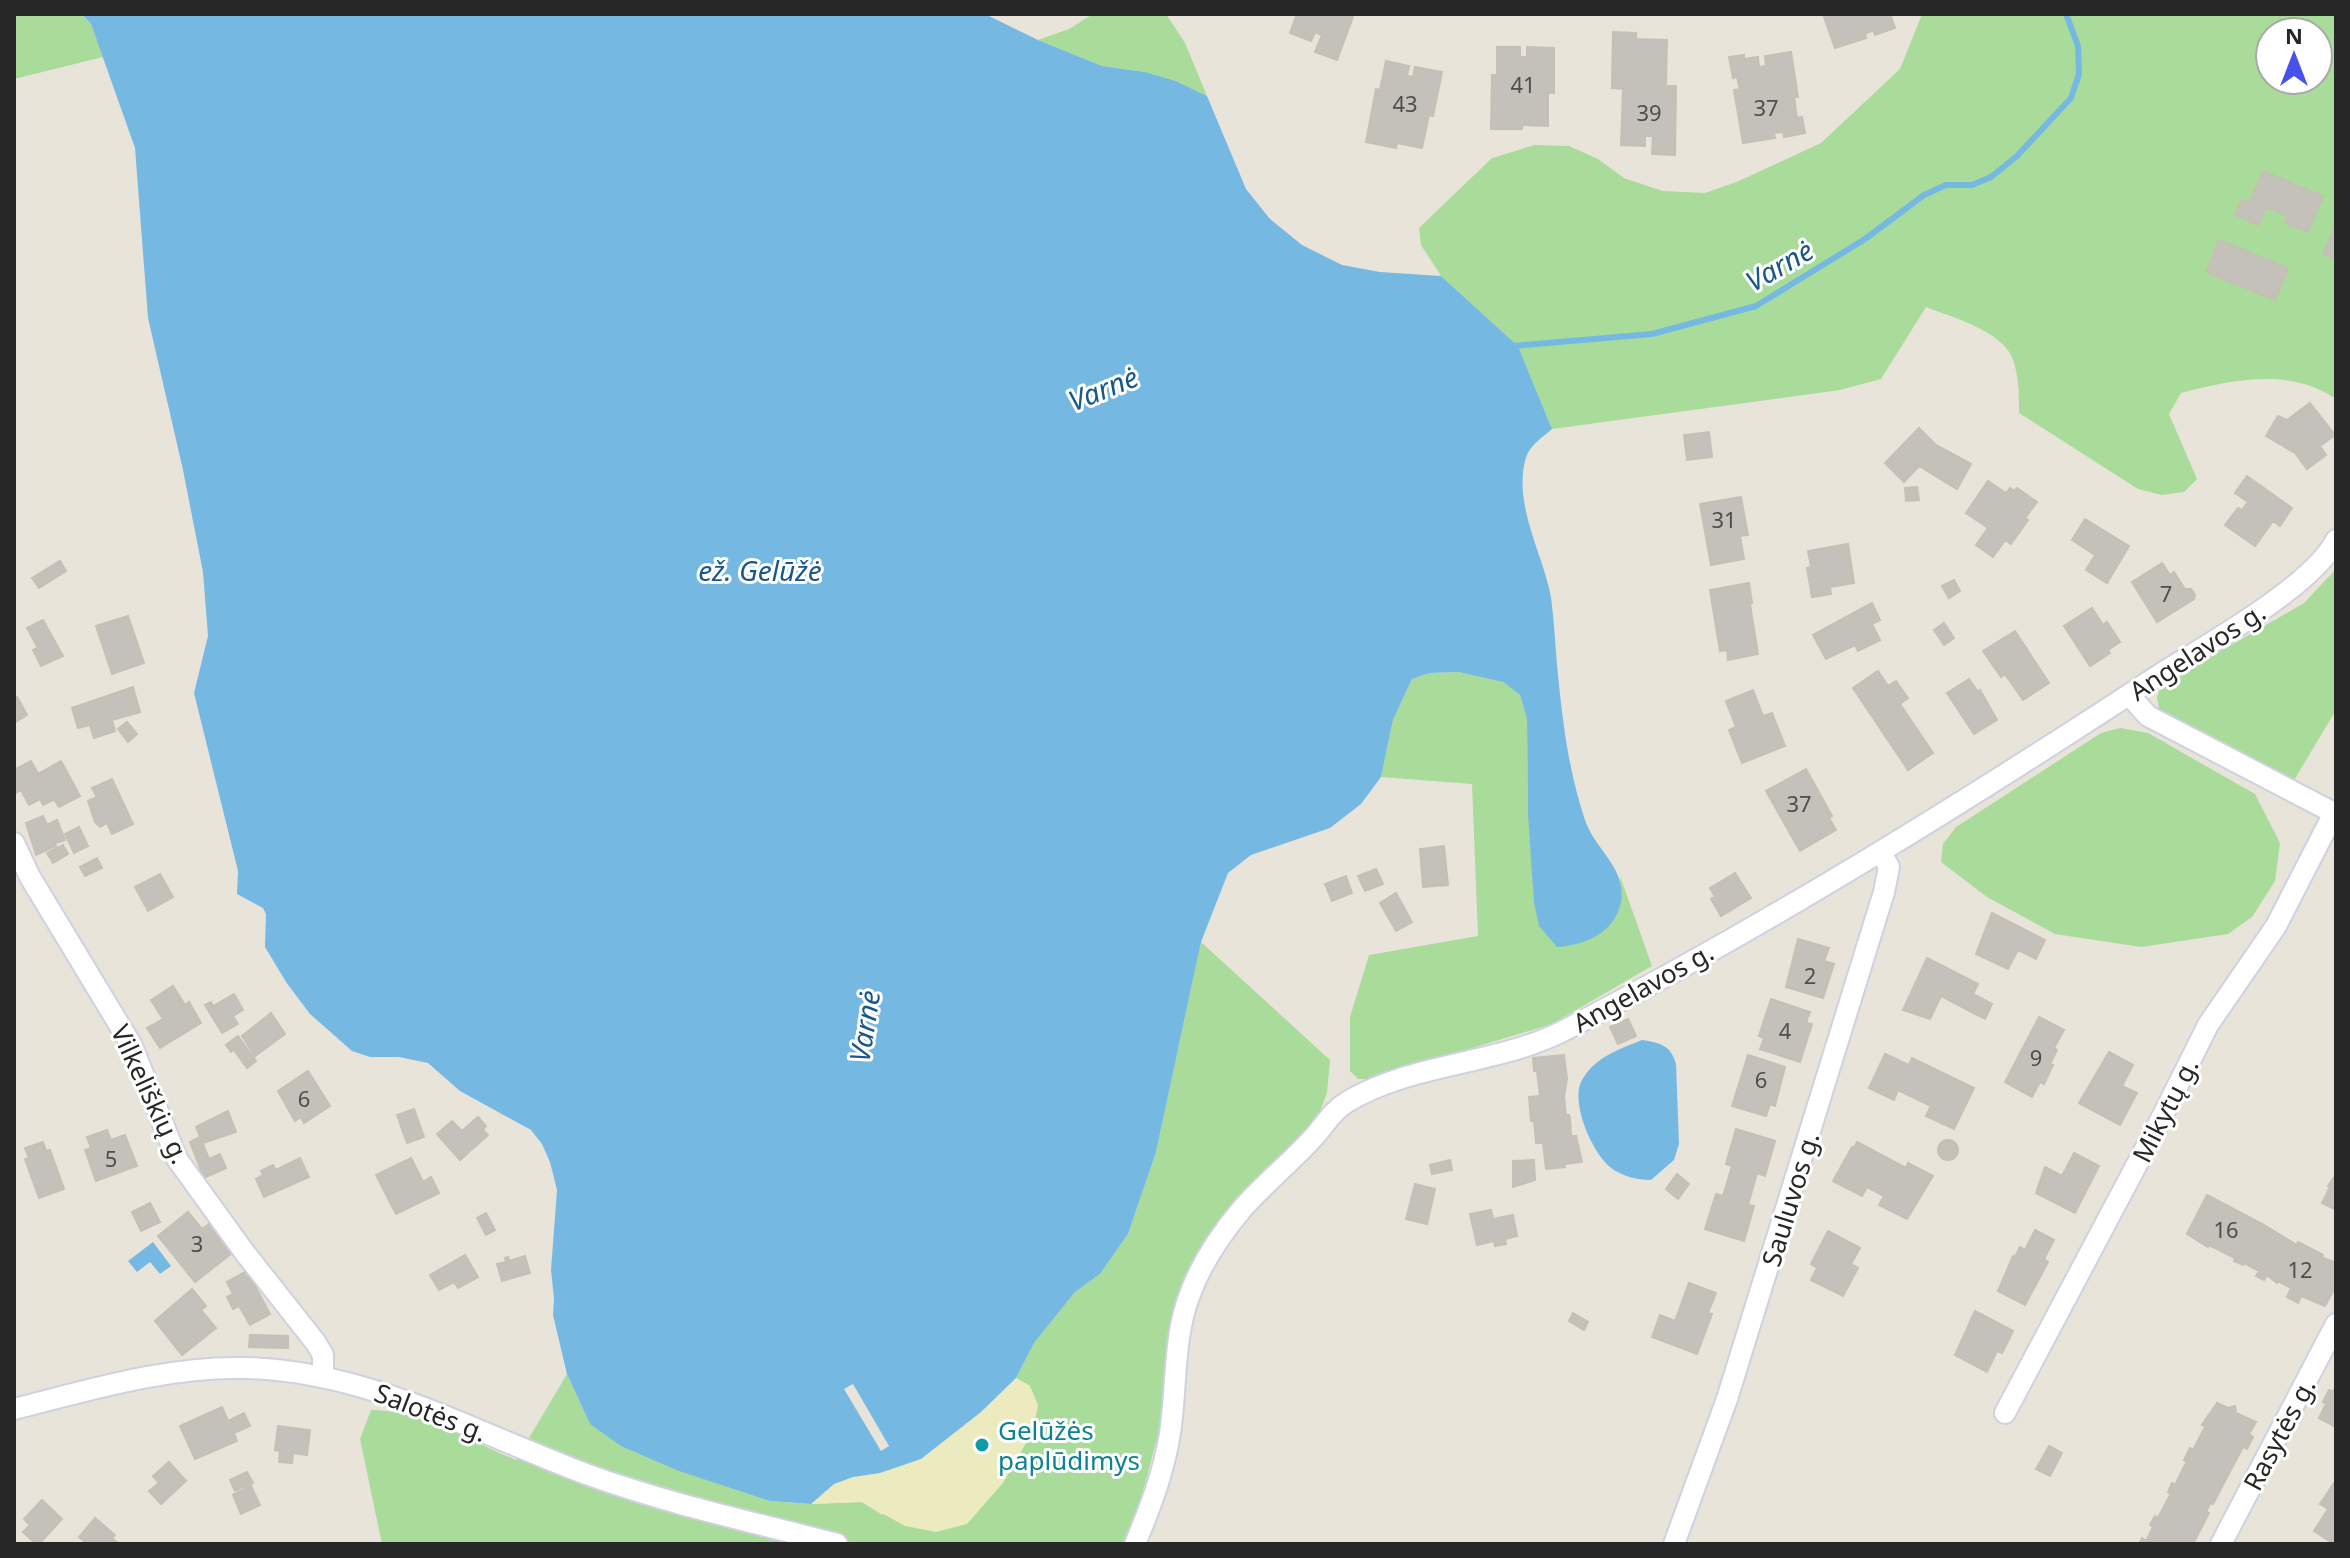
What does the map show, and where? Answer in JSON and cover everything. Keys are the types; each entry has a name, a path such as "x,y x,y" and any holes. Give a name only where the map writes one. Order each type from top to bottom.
{"street":[{"name":"Angelavos g.","path":"1135,1544 1153,1500 1170,1433 1180,1339 1188,1297 1201,1269 1242,1209 1314,1137 1336,1110 1380,1086 1562,1033 1881,852 2266,606 2309,573 2336,540"},
{"path":"2129,695 2148,716 2335,813"},
{"name":"Mikytų g.","path":"2005,1413 2155,1132 2208,1025 2276,926 2335,813"},
{"name":"Vilkeliškių g.","path":"14,843 30,877 132,1046 177,1159 245,1253 316,1343 323,1355 323,1375"},
{"name":"Sauluvos g.","path":"1674,1544 1727,1399 1884,892 1889,867 1881,852"},
{"name":"Rasytės g.","path":"2221,1544 2336,1324"},
{"name":"Salotės g.","path":"14,1409 121,1382 204,1370 245,1368 323,1375 426,1409 609,1482 837,1544"}],"green space":[{"path":"14,14 82,14 91,24 103,57 14,79"},
{"path":"1093,14 1166,14 1185,43 1207,96 1176,81 1145,72 1102,66 1038,40 1069,29"},
{"path":"1922,14 2336,14 2336,399 2299,383 2260,379 2181,393 2169,414 2197,479 2184,492 2162,495 2138,489 2019,413 2016,371 2006,348 1986,332 1926,307 1881,379 1840,390 1552,429 1518,346 1441,276 1421,245 1419,228 1492,158 1535,145 1569,146 1598,159 1624,178 1663,191 1705,193 1739,181 1821,143 1900,69"},
{"path":"2336,569 2336,710 2293,782 2160,713 2157,698 2161,686 2304,603"},
{"path":"1458,672 1503,682 1520,695 1527,719 1528,814 1621,902 1620,876 1652,966 1552,1024 1370,1079 1358,1079 1350,1071 1350,1017 1369,955 1478,936 1472,784 1381,777 1393,720 1412,679 1430,673"},
{"path":"2120,728 2148,733 2255,794 2280,843 2275,881 2252,917 2228,934 2141,947 2055,934 1987,897 1941,862 1943,844 1956,827 2101,733"},
{"path":"1201,942 1330,1060 1327,1093 1316,1122 1189,1266 1159,1430 1138,1511 1125,1544 382,1544 360,1439 371,1410 389,1411 426,1421 516,1460 567,1374 590,1424 770,1501 811,1504 862,1502 882,1515 1030,1386 1016,1378 1034,1343 1075,1292 1100,1274 1128,1234 1156,1152"}],"sand":[{"name":"Gelūžės paplūdimys","path":"1016,1378 1030,1386 1038,1405 1033,1431 1003,1483 967,1524 936,1532 905,1526 862,1502 811,1504 834,1484 880,1473 981,1412"}],"water":[{"name":"ež. Gelūžė","path":"82,14 985,14 1102,66 1145,72 1176,81 1207,96 1246,189 1270,219 1302,245 1342,265 1380,272 1441,276 1518,346 1552,429 1528,452 1523,489 1528,520 1551,597 1566,743 1585,820 1619,879 1622,890 1618,913 1597,935 1557,947 1539,926 1534,903 1528,814 1527,719 1520,695 1503,682 1458,672 1430,673 1412,679 1393,720 1381,777 1361,804 1330,828 1251,855 1228,873 1201,942 1156,1152 1128,1234 1100,1274 1075,1292 1034,1343 1016,1378 981,1412 921,1459 834,1484 811,1504 770,1501 679,1471 621,1446 590,1424 567,1374 553,1315 551,1270 557,1190 542,1144 531,1130 460,1091 428,1063 399,1057 370,1057 352,1051 310,1014 286,982 265,947 266,914 263,908 237,894 238,871 194,693 208,636 203,572 148,318 135,148 91,24"},
{"path":"1642,1040 1664,1046 1676,1064 1679,1144 1674,1160 1651,1180 1624,1175 1603,1160 1585,1127 1579,1102 1581,1082 1592,1067 1607,1055"},
{"path":"153,1242 171,1266 160,1274 150,1262 137,1272 128,1261"}],"pier":[{"path":"853,1384 889,1446 881,1451 844,1389"}],"building":[{"path":"1297,14 1354,14 1337,60 1315,52 1322,35 1315,32 1311,41 1290,33"},
{"path":"1823,14 1890,14 1895,28 1875,35 1873,30 1865,34 1866,38 1835,48"},
{"path":"1613,32 1636,33 1636,39 1667,40 1666,86 1676,86 1675,155 1652,154 1653,136 1645,136 1645,146 1621,145 1623,89 1612,88"},
{"path":"1497,47 1520,47 1520,57 1527,57 1527,47 1554,48 1554,93 1548,93 1548,126 1491,129 1492,75 1497,75"},
{"path":"1791,52 1798,97 1794,97 1797,118 1802,117 1805,133 1784,137 1783,132 1774,133 1775,138 1743,143 1734,90 1740,89 1737,77 1733,78 1729,57 1758,57 1759,67 1766,66 1765,56"},
{"path":"1386,61 1409,66 1407,76 1413,77 1415,67 1442,72 1433,116 1429,115 1422,148 1397,143 1396,148 1366,142 1376,89 1380,90"},
{"path":"2263,171 2323,196 2308,232 2285,223 2288,216 2266,207 2259,225 2235,215 2241,200 2249,203"},
{"path":"2336,229 2336,260 2323,253"},
{"path":"2219,240 2288,268 2275,300 2206,272"},
{"path":"2310,403 2335,435 2320,446 2326,455 2307,469 2295,453 2266,436 2278,416 2287,420"},
{"path":"1919,428 1936,445 1971,464 1957,489 1919,466 1904,482 1885,463"},
{"path":"1709,432 1712,457 1687,460 1684,435"},
{"path":"2247,476 2292,508 2280,526 2273,521 2255,546 2225,525 2238,508 2242,510 2248,502 2235,493"},
{"path":"1988,481 2006,493 2010,488 2014,491 2017,488 2037,502 2011,544 2005,540 1993,557 1976,545 1988,528 1966,513"},
{"path":"1917,487 1919,500 1906,501 1905,488"},
{"path":"1741,497 1748,535 1740,536 1744,559 1711,565 1700,504"},
{"path":"2085,519 2129,546 2107,583 2086,570 2095,555 2072,540"},
{"path":"1848,544 1854,583 1830,587 1831,594 1812,597 1807,568 1811,567 1808,551"},
{"path":"60,561 66,571 39,588 32,578"},
{"path":"2162,563 2170,575 2174,572 2185,589 2191,589 2195,595 2194,599 2157,622 2132,582"},
{"path":"1954,580 1960,591 1949,598 1942,586"},
{"path":"1749,583 1758,654 1728,660 1727,650 1720,651 1710,590"},
{"path":"1872,603 1880,620 1872,624 1880,640 1858,651 1855,645 1826,659 1813,635"},
{"path":"2092,608 2103,625 2107,622 2120,642 2090,666 2064,626"},
{"path":"128,616 144,663 112,674 96,626"},
{"path":"43,620 63,656 41,666 33,650 38,648 27,628"},
{"path":"1944,623 1954,638 1944,645 1934,630"},
{"path":"2015,631 2049,683 2023,700 2005,674 2001,677 1983,651"},
{"path":"1878,671 1888,686 1896,681 1908,698 1900,704 1933,753 1908,770 1853,688"},
{"path":"1969,679 1978,692 1980,690 1997,720 1974,734 1947,693"},
{"path":"133,687 140,712 112,720 115,731 94,738 90,725 78,728 72,708"},
{"path":"1753,690 1763,716 1772,713 1785,746 1742,763 1729,730 1736,727 1726,701"},
{"path":"17,697 27,715 14,723 14,699"},
{"path":"127,722 137,734 128,742 118,729"},
{"path":"31,761 53,800 43,805 40,799 29,805 21,790 14,794 14,770"},
{"path":"61,761 80,796 59,807 38,774"},
{"path":"1806,769 1832,816 1829,818 1836,830 1800,851 1766,791"},
{"path":"112,779 133,824 112,834 107,823 100,827 95,822 88,801 97,797 92,788"},
{"path":"43,816 47,825 57,820 65,840 36,855 26,823"},
{"path":"79,827 88,846 74,853 65,834"},
{"path":"63,845 68,854 53,863 47,853"},
{"path":"1444,846 1448,885 1423,887 1420,849"},
{"path":"97,858 102,868 85,876 80,867"},
{"path":"1376,869 1383,884 1365,891 1358,876"},
{"path":"1735,873 1751,898 1721,916 1711,899 1715,897 1710,888"},
{"path":"160,874 173,897 148,911 135,887"},
{"path":"1346,876 1352,893 1332,901 1325,884"},
{"path":"1396,893 1412,922 1396,931 1380,903"},
{"path":"1992,913 2045,940 2036,959 2018,950 2008,969 1976,954"},
{"path":"1798,939 1829,948 1824,961 1834,964 1823,998 1786,987"},
{"path":"1927,958 1978,984 1973,994 1992,1004 1985,1019 1941,996 1930,1019 1903,1010"},
{"path":"173,986 185,1005 189,1002 201,1023 160,1048 147,1028 163,1019 151,1000"},
{"path":"234,994 243,1010 233,1016 238,1024 222,1033 205,1005 211,1002 213,1006"},
{"path":"1771,999 1810,1012 1806,1023 1812,1024 1800,1062 1760,1049 1764,1038 1759,1036"},
{"path":"271,1013 285,1034 255,1056 242,1036"},
{"path":"2039,1017 2064,1030 2054,1048 2057,1050 2050,1064 2053,1065 2044,1084 2040,1082 2032,1097 2005,1082"},
{"path":"1628,1019 1636,1036 1618,1044 1610,1027"},
{"path":"238,1036 256,1061 247,1068 234,1050 231,1052 226,1045"},
{"path":"2109,1052 2133,1065 2122,1086 2137,1093 2120,1125 2079,1103"},
{"path":"1885,1054 1909,1065 1912,1058 1974,1088 1954,1129 1926,1116 1931,1106 1898,1090 1894,1100 1869,1088"},
{"path":"1564,1055 1567,1079 1564,1097 1566,1115 1570,1118 1531,1121 1529,1097 1540,1096 1533,1058"},
{"path":"1748,1055 1785,1067 1775,1106 1770,1104 1766,1116 1732,1106"},
{"path":"308,1071 330,1106 304,1123 301,1117 295,1121 278,1091"},
{"path":"414,1109 424,1137 407,1143 397,1115"},
{"path":"228,1111 236,1132 203,1143 196,1127"},
{"path":"478,1117 486,1126 483,1130 488,1135 460,1160 437,1134 452,1121 462,1131"},
{"path":"1570,1118 1571,1136 1576,1136 1582,1162 1546,1169 1543,1143 1536,1143 1534,1121"},
{"path":"1736,1129 1775,1141 1765,1176 1757,1173 1748,1205 1754,1206 1744,1241 1705,1229 1716,1194 1723,1196 1732,1166 1726,1164"},
{"path":"107,1130 111,1140 125,1135 137,1166 96,1181 85,1150 91,1148 87,1137"},
{"path":"200,1137 209,1159 220,1154 226,1168 204,1178 190,1142"},
{"path":"1948,1140 1955,1143 1958,1150 1955,1157 1948,1160 1941,1157 1938,1150 1941,1143"},
{"path":"43,1142 46,1151 50,1150 64,1189 39,1198 25,1159 29,1158 25,1148"},
{"path":"1857,1142 1906,1168 1908,1163 1933,1176 1907,1219 1879,1205 1884,1196 1867,1187 1862,1196 1833,1181"},
{"path":"2074,1153 2099,1166 2075,1213 2036,1193 2045,1167 2062,1176"},
{"path":"300,1158 309,1177 264,1197 256,1179 263,1175 261,1171 273,1165 276,1170"},
{"path":"411,1158 423,1182 431,1177 439,1193 396,1214 376,1175"},
{"path":"1450,1160 1452,1170 1432,1174 1430,1165"},
{"path":"1534,1160 1535,1180 1513,1187 1513,1161"},
{"path":"1677,1174 1689,1184 1678,1199 1666,1189"},
{"path":"2336,1174 2336,1210 2322,1203"},
{"path":"1415,1184 1435,1189 1427,1224 1406,1219"},
{"path":"2207,1195 2264,1225 2243,1265 2187,1234"},
{"path":"150,1203 160,1222 141,1231 132,1212"},
{"path":"1491,1210 1493,1219 1513,1215 1517,1236 1505,1239 1506,1244 1495,1246 1494,1241 1477,1245 1470,1214"},
{"path":"188,1212 202,1229 213,1221 236,1250 195,1282 158,1236"},
{"path":"486,1213 495,1230 486,1235 477,1218"},
{"path":"2264,1225 2297,1245 2277,1283 2267,1275 2264,1280 2256,1276 2259,1271 2244,1263"},
{"path":"2035,1230 2054,1240 2044,1259 2048,1262 2025,1305 1998,1291 2013,1256 2020,1247 2025,1250"},
{"path":"1828,1231 1860,1248 1851,1264 1858,1268 1843,1296 1811,1280 1817,1268 1811,1264"},
{"path":"2298,1242 2323,1255 2298,1303 2287,1297 2291,1288 2278,1281"},
{"path":"465,1255 478,1277 458,1288 454,1282 439,1290 430,1275"},
{"path":"525,1256 530,1273 502,1281 497,1264 506,1262 505,1258 508,1257 509,1261"},
{"path":"2321,1257 2336,1263 2336,1286 2325,1306 2301,1296"},
{"path":"247,1271 270,1314 250,1325 239,1306 233,1309 227,1297 233,1294 227,1282"},
{"path":"1689,1283 1716,1293 1708,1313 1712,1314 1697,1354 1652,1337 1660,1315 1675,1321"},
{"path":"192,1289 206,1306 201,1310 216,1328 182,1355 155,1321"},
{"path":"1975,1311 2013,1331 2002,1353 1997,1351 1987,1372 1955,1355"},
{"path":"1573,1313 1588,1322 1584,1330 1569,1321"},
{"path":"250,1335 288,1336 288,1348 249,1347"},
{"path":"2336,1385 2336,1427 2319,1418 2329,1390 2333,1392"},
{"path":"2217,1403 2228,1408 2235,1406 2236,1413 2256,1422 2249,1434 2253,1437 2247,1449 2202,1425"},
{"path":"222,1407 228,1421 244,1413 250,1426 234,1433 237,1441 195,1459 180,1426"},
{"path":"278,1426 310,1430 307,1455 293,1453 292,1463 279,1462 280,1451 275,1450"},
{"path":"2205,1427 2243,1447 2225,1481 2184,1460"},
{"path":"2049,1446 2062,1453 2050,1476 2036,1469"},
{"path":"2187,1461 2225,1481 2206,1512 2168,1492"},
{"path":"169,1462 186,1481 161,1504 149,1491 159,1483 153,1476"},
{"path":"247,1472 253,1483 235,1491 230,1480"},
{"path":"2336,1480 2334,1544 2314,1531 2328,1509 2320,1504"},
{"path":"251,1486 260,1505 241,1514 233,1495"},
{"path":"2171,1493 2209,1513 2193,1544 2139,1544 2142,1538 2146,1541 2153,1527 2150,1525 2155,1516 2158,1518"},
{"path":"42,1500 62,1519 36,1544 23,1532 30,1525 24,1519"},
{"path":"95,1518 115,1535 112,1538 119,1544 88,1544 79,1537"}],"waterway":[{"name":"Varnė","path":"1513,346 1652,334 1756,306 1865,239 1924,195 1946,185 1972,185 1991,177 2017,156 2071,98 2079,74 2078,46 2066,14"}],"place":[{"name":"Gelūžės paplūdimys","path":"982,1445"}]}
